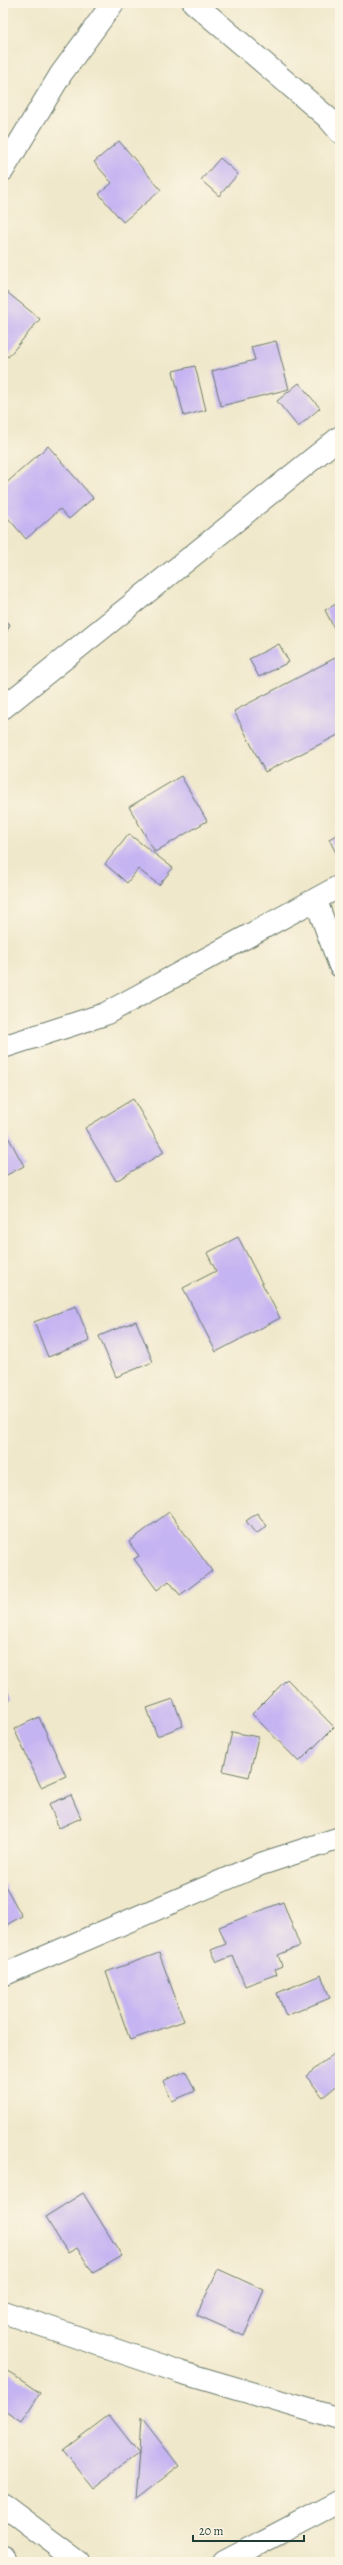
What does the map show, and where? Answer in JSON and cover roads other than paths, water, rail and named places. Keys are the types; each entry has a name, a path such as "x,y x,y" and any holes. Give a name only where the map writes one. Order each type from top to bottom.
{"street":[{"path":"3,170 61,74 113,3"},
{"path":"194,3 328,118 340,132"},
{"path":"3,708 340,436"},
{"path":"3,1047 105,1014 316,901 340,886"},
{"path":"316,901 340,966"},
{"path":"3,1975 262,1864 340,1838"},
{"path":"3,2312 180,2372 340,2419"},
{"path":"224,2562 340,2502"},
{"path":"3,2505 80,2562"},
{"path":"3,2556 5,2562"}]}
